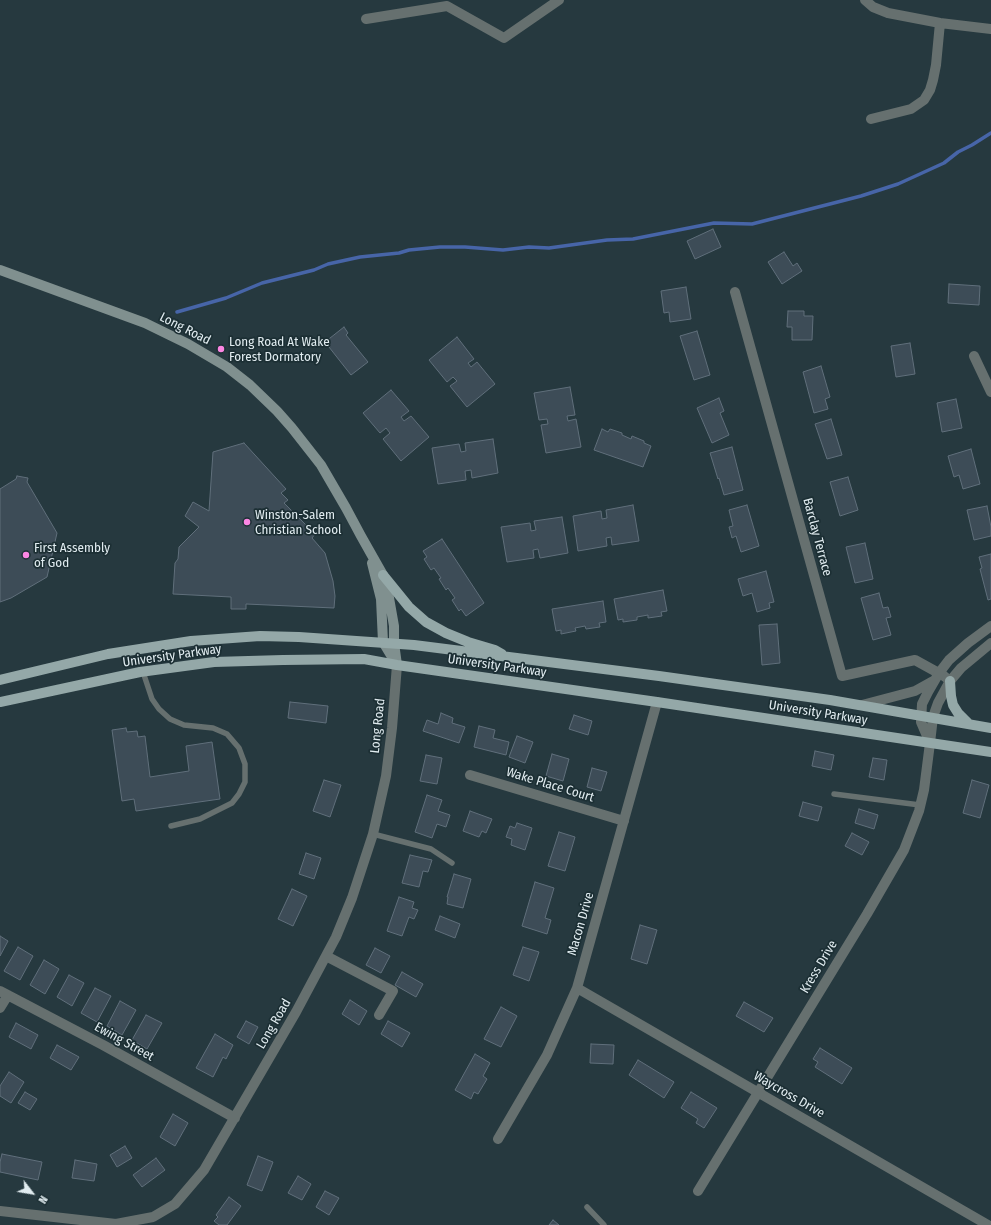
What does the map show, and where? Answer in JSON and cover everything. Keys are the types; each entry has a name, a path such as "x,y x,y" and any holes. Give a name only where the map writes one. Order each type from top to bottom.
{"main road":[{"name":"Long Road","path":"0,270 166,332 210,357 250,384 292,428 321,465 383,575 388,592 394,626 394,643 397,665"},
{"name":"Long Road","path":"368,550 381,600 383,642 397,665"},
{"path":"383,575 409,608 426,622 446,633 468,642 495,650 507,657"},
{"name":"University Parkway","path":"0,680 108,654 191,641 260,636 291,636 394,643 659,676 921,715 991,728"},
{"name":"University Parkway","path":"0,702 143,672 214,662 364,659 991,752"},
{"path":"950,682 950,696 953,705 958,713 970,724"}],"street":[{"path":"366,19 447,6 504,38 558,0"},
{"path":"865,0 873,7 888,13 940,23 991,29"},
{"path":"871,119 912,109 924,100 930,90 933,80 940,23"},
{"name":"Barclay Terrace","path":"736,292 842,676 915,660 937,676 950,682"},
{"path":"974,356 991,392"},
{"path":"930,743 921,722 922,704 937,676 949,660 991,626"},
{"name":"Kress Drive","path":"698,1191 867,914 904,850 912,831 924,790 933,717 938,703 950,682 961,668 991,643"},
{"name":"Long Road","path":"0,1211 116,1224 153,1217 175,1204 204,1170 296,1012 336,937 352,898 373,834 386,776 392,728 397,665"},
{"path":"862,706 915,692 937,676"},
{"name":"Macon Drive","path":"498,1139 547,1055 577,988 657,702"},
{"name":"Wake Place Court","path":"470,775 624,821"},
{"path":"326,956 392,991 379,1015"},
{"name":"Waycross Drive","path":"577,988 990,1225"},
{"path":"0,1008 4,993"},
{"name":"Ewing Street","path":"4,993 103,1045 235,1118"}],"lane":[{"path":"143,672 152,698 159,709 170,719 184,725 213,728 227,734 239,748 245,764 245,782 239,794 232,803 200,819 171,826"},
{"path":"834,794 920,805"},
{"path":"373,834 431,849 452,863"},
{"path":"587,1207 604,1225"}],"building":[{"path":"713,229 721,247 695,259 687,241"},
{"path":"784,252 793,266 797,263 802,271 782,284 768,262"},
{"path":"949,284 980,286 979,305 948,303"},
{"path":"686,287 691,319 670,322 669,312 664,313 661,291"},
{"path":"788,311 804,311 804,316 813,316 812,340 792,340 792,327 787,327"},
{"path":"344,327 348,333 346,335 368,362 351,375 325,342"},
{"path":"697,331 710,375 694,380 680,336"},
{"path":"457,337 474,359 468,363 471,367 477,362 495,384 467,407 450,386 457,381 453,377 447,382 429,360"},
{"path":"910,343 915,374 896,377 891,346"},
{"path":"821,366 830,397 825,399 828,409 814,413 803,372"},
{"path":"570,387 575,415 567,416 568,421 576,419 581,447 546,453 541,425 548,424 547,419 539,420 534,393"},
{"path":"391,390 409,411 401,417 404,421 411,416 429,437 401,461 383,439 390,433 386,428 380,433 363,413"},
{"path":"719,398 724,411 720,413 729,435 712,443 697,408"},
{"path":"956,399 962,428 942,432 937,403"},
{"path":"831,419 842,455 827,459 815,424"},
{"path":"602,429 608,432 610,429 622,433 622,435 631,439 632,436 651,446 643,467 594,450"},
{"path":"493,439 498,473 472,478 471,470 465,471 466,480 438,484 432,448 459,444 461,452 466,451 465,443"},
{"name":"Winston-Salem Christian School","path":"244,443 286,489 281,493 288,500 284,503 315,534 312,538 325,553 333,581 335,596 334,608 246,604 246,609 231,609 231,597 173,594 175,563 178,559 179,547 199,527 185,516 193,502 209,511 213,452"},
{"path":"732,447 743,490 724,495 710,453"},
{"path":"971,449 980,484 963,489 959,475 954,477 948,456"},
{"name":"First Assembly of God","path":"17,476 28,478 27,482 57,533 47,577 11,598 0,602 0,489 16,479"},
{"path":"848,477 858,510 840,516 830,482"},
{"path":"633,505 639,541 612,545 611,537 606,538 607,546 578,551 573,516 601,511 602,519 607,518 606,510"},
{"path":"747,505 759,546 741,552 736,536 732,538 729,527 733,526 729,510"},
{"path":"987,506 991,536 974,540 967,510"},
{"path":"562,517 568,553 540,558 538,549 533,550 534,558 507,562 501,527 530,523 531,531 536,530 534,521"},
{"path":"442,539 484,603 466,616 461,609 459,611 452,600 455,598 448,588 446,590 439,579 441,578 434,568 431,570 424,559 427,557 423,551"},
{"path":"865,543 873,579 855,583 846,547"},
{"path":"991,554 991,599 988,600 980,569 982,568 979,557"},
{"path":"766,571 774,602 769,603 770,608 757,612 752,593 743,596 738,579"},
{"path":"663,590 667,611 661,612 662,616 648,618 648,615 637,617 637,620 623,622 623,619 618,620 614,599"},
{"path":"879,593 883,608 888,607 891,617 886,618 891,635 873,640 861,598"},
{"path":"603,601 606,622 599,623 600,627 586,629 585,626 575,628 576,631 561,634 561,630 556,631 552,609"},
{"path":"777,624 780,663 762,665 759,625"},
{"path":"290,702 328,706 326,723 288,718"},
{"path":"441,713 453,718 452,723 465,727 459,743 423,731 427,720 438,724"},
{"path":"574,715 592,721 588,735 569,729"},
{"path":"479,726 495,730 493,738 509,742 506,755 474,747"},
{"path":"126,728 127,732 137,731 138,737 145,736 150,777 189,771 186,746 212,742 220,799 136,811 134,799 122,801 112,730"},
{"path":"517,736 533,742 525,763 509,757"},
{"path":"815,751 834,755 831,770 812,766"},
{"path":"552,754 569,759 563,781 546,776"},
{"path":"426,755 442,758 437,784 420,781"},
{"path":"873,758 887,760 884,780 869,777"},
{"path":"592,768 607,772 601,791 587,787"},
{"path":"324,780 341,785 330,817 313,811"},
{"path":"972,780 989,785 980,818 963,813"},
{"path":"427,795 442,800 438,811 450,815 446,827 437,824 432,838 415,832"},
{"path":"803,802 822,807 818,821 799,816"},
{"path":"859,809 878,815 874,829 855,823"},
{"path":"470,811 492,819 486,833 482,831 479,837 463,831"},
{"path":"517,823 532,828 525,850 511,845 512,839 506,837 510,826 515,828"},
{"path":"559,832 575,837 565,871 548,866"},
{"path":"852,833 869,842 862,855 845,846"},
{"path":"306,853 321,858 314,879 299,874"},
{"path":"410,855 432,860 428,872 423,871 419,887 402,883"},
{"path":"454,874 471,879 463,908 447,904 447,897"},
{"path":"535,882 554,888 545,918 551,920 547,934 522,926"},
{"path":"292,889 307,896 293,926 278,919"},
{"path":"399,897 414,902 412,908 418,910 414,919 409,917 402,936 387,931"},
{"path":"440,916 460,924 455,938 435,930"},
{"path":"640,925 657,930 647,964 631,959"},
{"path":"0,936 8,941 0,956"},
{"path":"18,947 33,956 20,980 4,971"},
{"path":"523,947 539,952 529,981 513,975"},
{"path":"375,948 390,956 381,973 366,965"},
{"path":"44,960 59,969 45,994 30,985"},
{"path":"402,972 423,984 416,997 395,985"},
{"path":"69,975 84,983 72,1006 57,997"},
{"path":"95,988 111,996 97,1022 81,1013"},
{"path":"350,1000 367,1011 359,1025 342,1014"},
{"path":"120,1001 136,1010 122,1035 107,1026"},
{"path":"744,1002 773,1018 764,1032 736,1016"},
{"path":"501,1007 517,1016 501,1047 484,1039"},
{"path":"146,1015 162,1023 147,1049 132,1040"},
{"path":"246,1021 258,1027 249,1044 237,1037"},
{"path":"388,1021 410,1033 402,1047 381,1034"},
{"path":"16,1023 38,1035 31,1049 9,1037"},
{"path":"215,1034 233,1045 226,1059 223,1057 213,1077 196,1068"},
{"path":"591,1044 614,1045 613,1064 590,1063"},
{"path":"57,1045 79,1057 71,1070 50,1058"},
{"path":"820,1048 852,1068 842,1084 815,1067 818,1062 813,1059"},
{"path":"475,1054 490,1063 483,1076 487,1079 478,1094 474,1092 471,1099 455,1090"},
{"path":"638,1060 674,1082 664,1098 629,1075"},
{"path":"9,1072 24,1082 11,1103 0,1096 0,1086"},
{"path":"25,1092 37,1099 30,1110 18,1103"},
{"path":"691,1092 717,1108 704,1128 696,1123 698,1119 681,1108"},
{"path":"173,1114 188,1123 175,1146 160,1137"},
{"path":"125,1146 132,1158 117,1167 110,1155"},
{"path":"2,1154 42,1162 38,1180 0,1172"},
{"path":"258,1156 273,1162 262,1191 247,1185"},
{"path":"156,1158 165,1170 142,1187 133,1175"},
{"path":"75,1160 97,1164 94,1181 72,1178"},
{"path":"298,1176 311,1184 302,1200 288,1193"},
{"path":"325,1191 339,1198 329,1215 316,1207"},
{"path":"229,1197 241,1206 227,1225 219,1225 214,1221 218,1217 216,1215"},
{"path":"553,1220 559,1225 549,1225"}],"waterway":[{"path":"177,312 226,298 262,283 314,270 328,264 360,257 440,247 503,250 529,247 549,248 607,240 633,239 714,223 752,224 861,196 898,184 944,163 958,152 991,133"}],"place":[{"name":"Long Road At Wake Forest Dormatory","path":"221,349"},
{"name":"Winston-Salem Christian School","path":"247,522"},
{"name":"First Assembly of God","path":"26,555"}]}
